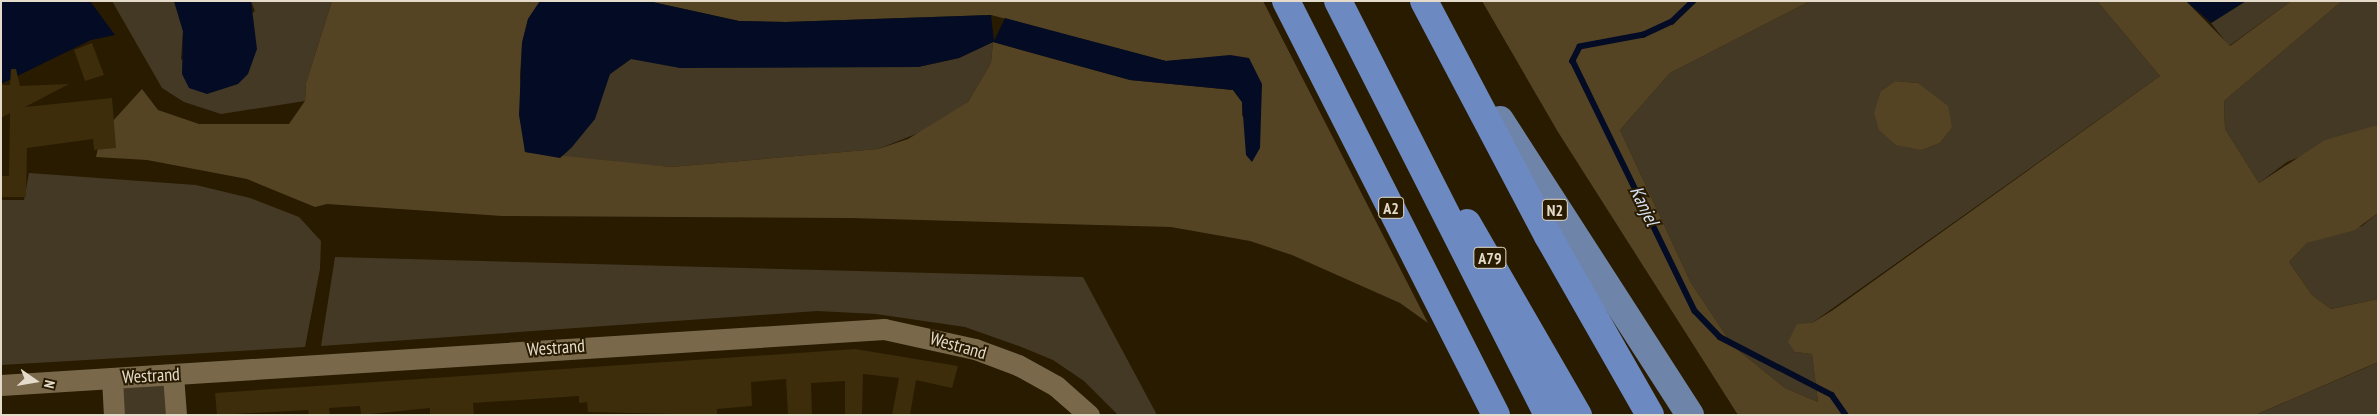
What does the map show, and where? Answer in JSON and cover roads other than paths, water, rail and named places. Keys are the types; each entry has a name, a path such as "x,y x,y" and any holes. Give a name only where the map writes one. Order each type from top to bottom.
{"highway":[{"name":"A2","path":"1286,1 1496,415"},
{"path":"1338,1 1548,415"},
{"path":"1425,1 1548,236 1650,415"},
{"name":"N2","path":"1425,1 1588,262 1690,415"},
{"name":"A79","path":"1391,107 1496,268 1578,415"}],"street":[{"name":"Westrand","path":"1,385 884,329 975,349 1018,365 1056,386 1089,415"},
{"path":"173,375 176,415"},
{"path":"112,378 114,415"}],"water":[{"path":"1,1 90,1 115,35 91,40 1,84"},
{"path":"174,1 251,1 257,49 248,74 238,84 207,94 189,88 182,74 183,31"},
{"path":"540,1 648,1 739,21 786,22 991,15 994,41 1005,18 1166,61 1230,55 1249,58 1262,84 1260,148 1252,162 1246,155 1242,102 1233,90 1130,80 993,42 959,58 918,67 680,68 631,59 610,74 595,119 572,147 560,158 525,152 519,115 522,43 528,19"},
{"path":"2186,1 2246,1 2211,23"}],"waterway":[{"name":"Kanjel","path":"1694,1 1672,22 1644,35 1580,47 1573,61 1695,311 1720,337 1832,395 1846,415"}]}
